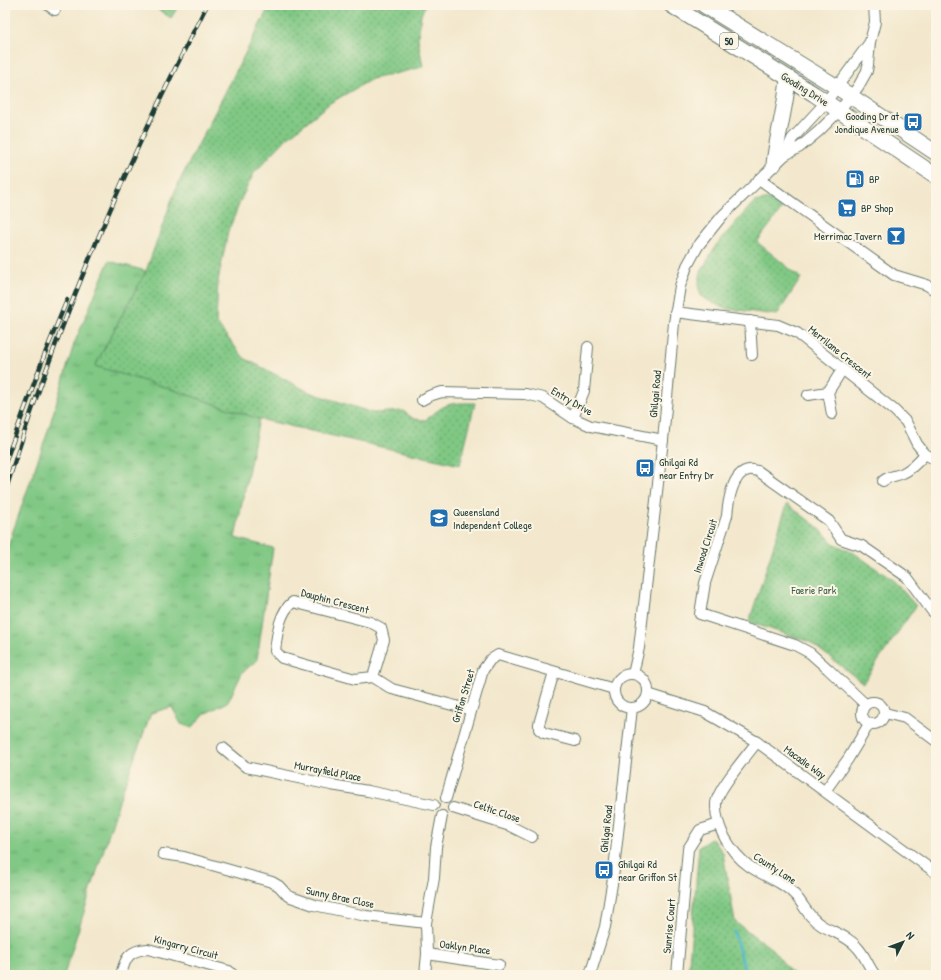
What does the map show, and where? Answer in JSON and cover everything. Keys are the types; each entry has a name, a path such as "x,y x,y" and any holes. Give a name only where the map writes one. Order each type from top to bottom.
{"main road":[{"name":"Gooding Drive","path":"671,5 826,102 936,176"},
{"name":"Gooding Drive","path":"704,5 837,87 936,153"},
{"path":"779,159 777,141 787,92 788,78"}],"street":[{"path":"870,42 875,22 874,5"},
{"name":"Ghilgai Road","path":"633,674 639,648 663,440 675,312 687,266 698,246 722,216 779,159 792,139 826,102 870,42"},
{"name":"Ghilgai Road","path":"779,159 800,147 819,131 839,111 851,96 867,71 870,42"},
{"path":"759,179 894,275 928,285 936,291"},
{"name":"Merrilane Crescent","path":"675,312 778,325 797,333 894,410 906,422 917,444 925,454 936,460"},
{"path":"750,321 752,355"},
{"path":"573,418 584,391 588,347"},
{"path":"832,414 828,392 842,370"},
{"name":"Entry Drive","path":"422,400 442,392 525,394 543,398 573,418 591,426 663,440"},
{"path":"808,395 828,392"},
{"path":"883,481 889,476 903,473 914,466 925,454"},
{"name":"Inwood Circuit","path":"865,704 810,653 795,645 700,614 705,583 727,516 732,486 742,473 749,470 758,471 829,521 841,538 862,546 907,577 927,605 936,614"},
{"name":"Dauphin Crescent","path":"293,602 370,622 381,628 384,640 373,677 355,679 282,658 275,651 278,629 286,607 293,602"},
{"name":"Griffon Street","path":"446,798 483,670 490,660 498,655 614,689"},
{"path":"554,672 538,724 539,729 544,733 575,741"},
{"path":"633,674 639,676 646,682 648,694 643,703 632,708 626,707 618,702 614,689 621,677 633,674"},
{"path":"373,677 392,689 471,710"},
{"name":"Macadie Way","path":"648,694 705,712 757,742 936,873"},
{"path":"871,701 878,702 883,707 885,713 881,722 869,724 862,717 865,704 871,701"},
{"name":"Ghilgai Road","path":"590,975 605,927 613,878 632,708"},
{"path":"885,713 905,718 936,741"},
{"path":"825,791 848,759 869,724"},
{"name":"County Lane","path":"757,742 720,793 715,803 719,824 725,839 736,855 749,866 780,882 795,895 808,914 821,925 836,932 857,946 875,975"},
{"name":"Murrayfield Place","path":"223,748 246,767 434,805"},
{"path":"446,798 451,802 453,808 448,815 442,816 436,812 434,805 438,799 446,798"},
{"name":"Celtic Close","path":"453,808 510,826 532,837"},
{"path":"425,975 427,954 426,924 434,878 436,847 442,816"},
{"name":"Sunrise Court","path":"677,975 688,849 700,830 719,824"},
{"name":"Sunny Brae Close","path":"163,854 184,857 272,882 279,886 288,896 314,905 366,916 426,924"},
{"name":"Kingarry Circuit","path":"121,975 125,962 133,952 140,949 148,949 229,971 233,975"},
{"name":"Oaklyn Place","path":"427,954 500,965"}],"green space":[{"path":"151,5 179,5 171,18"},
{"path":"270,5 425,5 421,15 418,39 423,67 372,79 330,103 287,138 254,173 242,197 228,232 218,281 216,323 244,358 309,392 373,413 403,411 414,419 426,420 448,405 475,403 460,465 259,419 171,389 95,366 146,271 176,188"},
{"path":"770,199 782,209 757,242 801,278 777,315 723,308 702,297 698,286 701,272 716,245 754,202"},
{"path":"109,261 146,271 95,366 171,389 259,419 235,538 273,548 257,660 242,673 228,702 204,714 192,728 181,724 172,707 151,713 122,792 64,975 5,975 5,557 47,434 74,344"},
{"name":"Faerie Park","path":"787,504 819,528 833,543 854,553 894,581 916,606 863,683 810,642 749,622"},
{"path":"712,838 723,853 735,922 772,949 793,975 688,975 699,847"}],"waterway":[{"path":"734,932 746,975"}],"railway":[{"path":"5,492 47,367 96,244 149,123 207,5"},
{"path":"5,463 44,356 67,300"}],"place":[{"name":"Gooding Dr at Jondique Avenue","path":"913,122"},
{"name":"BP","path":"855,179"},
{"name":"BP Shop","path":"847,208"},
{"name":"Merrimac Tavern","path":"896,236"},
{"name":"Ghilgai Rd near Entry Dr","path":"645,468"},
{"name":"Queensland Independent College","path":"439,518"},
{"name":"Ghilgai Rd near Griffon St","path":"604,870"}]}
